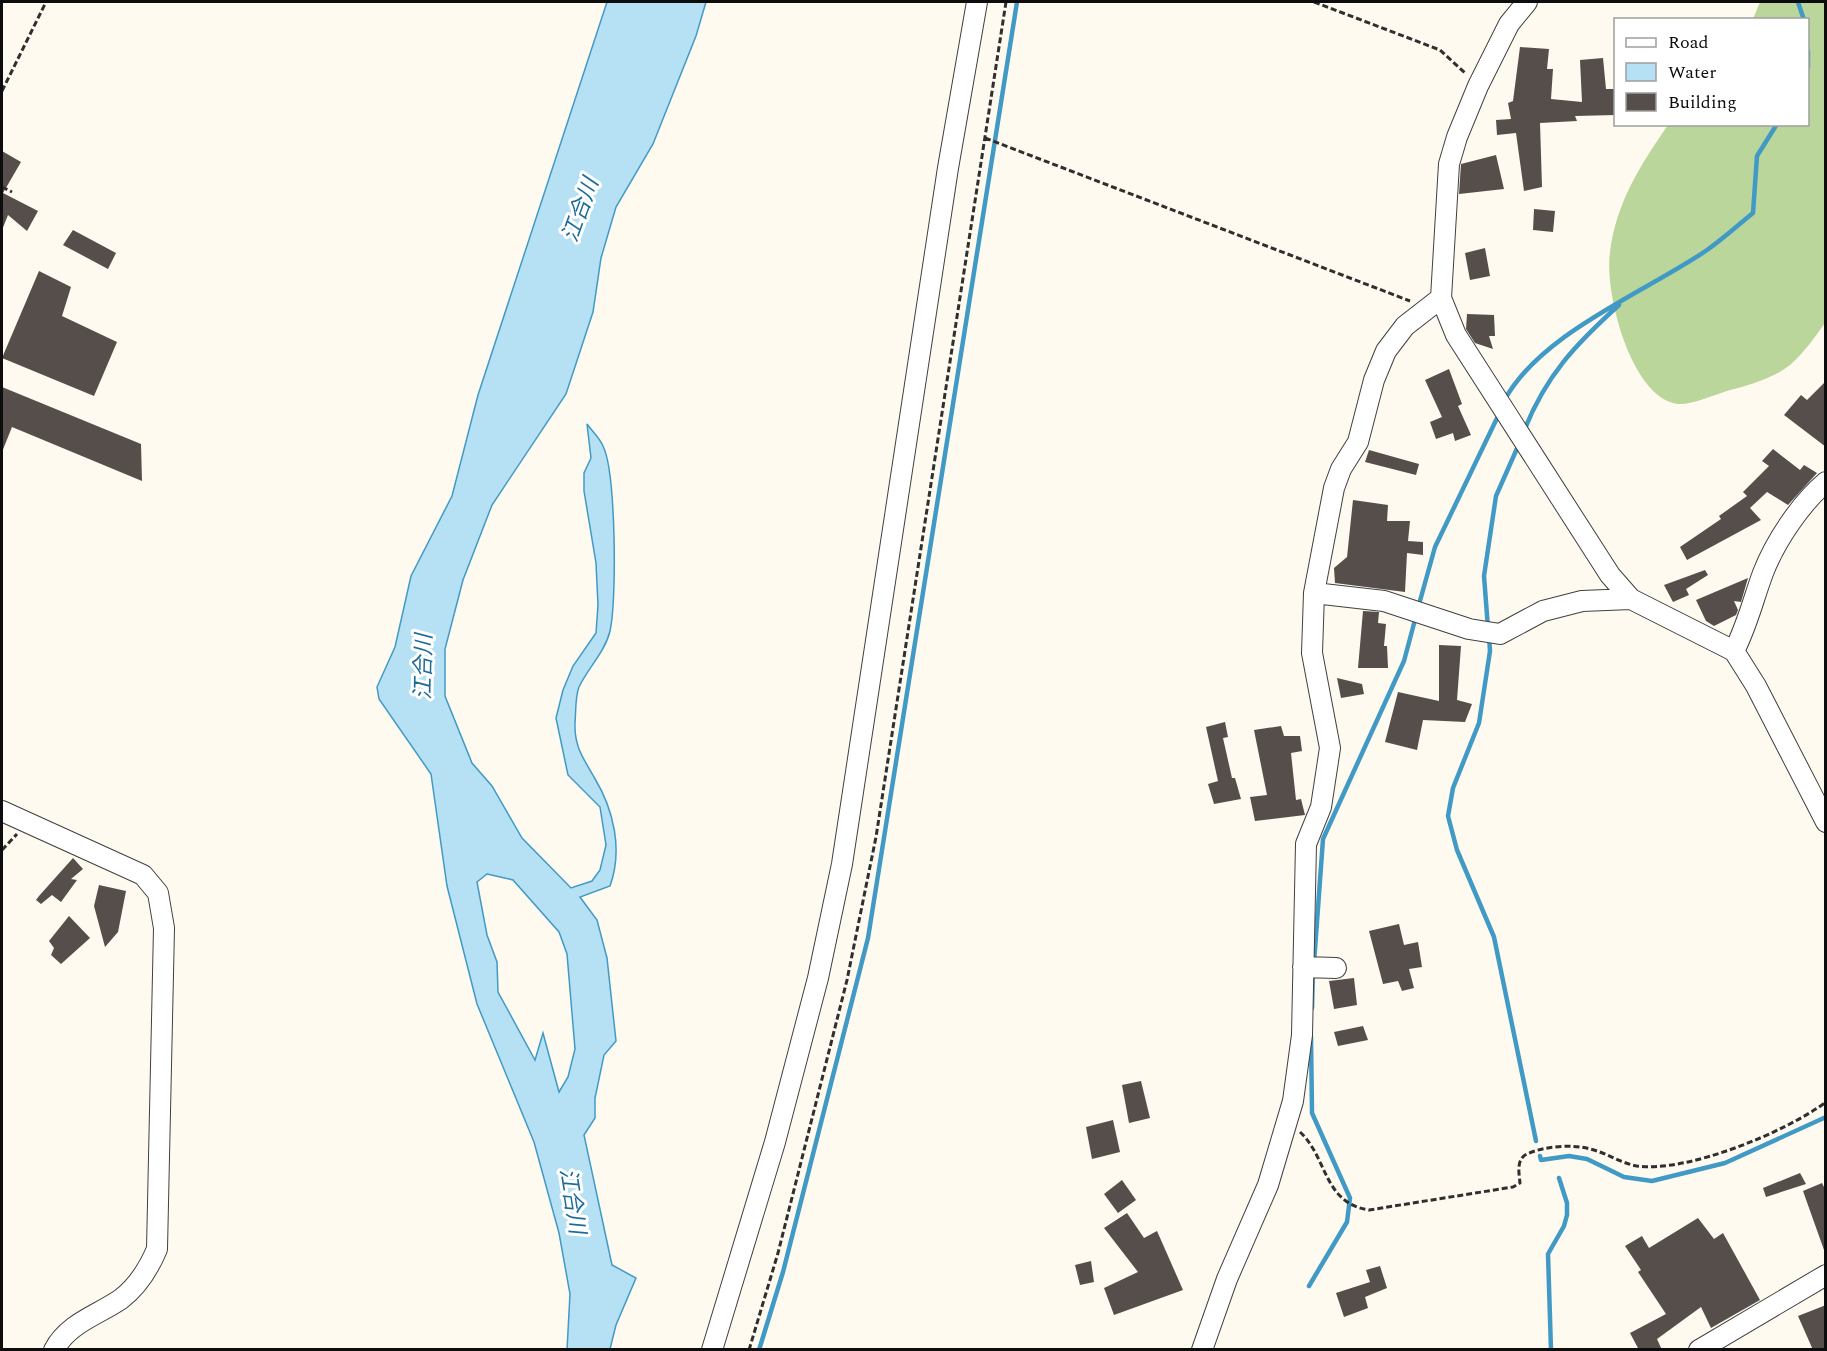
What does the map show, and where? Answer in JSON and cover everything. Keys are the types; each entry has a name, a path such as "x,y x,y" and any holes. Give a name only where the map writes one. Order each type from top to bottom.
{"street":[{"path":"712,1350 775,1142 818,978 842,864 941,214 977,2"},
{"path":"1202,1350 1227,1279 1268,1185 1288,1122 1302,1035 1306,843 1321,807 1330,748 1312,653 1314,593 1334,488 1361,435 1374,380 1386,351 1406,326 1433,303 1449,164 1457,137 1478,86 1509,24 1527,2"},
{"path":"1433,303 1446,316 1495,397 1610,575 1631,599 1734,651 1756,686 1826,822"},
{"path":"1734,651 1748,623 1763,572 1790,524 1826,482"},
{"path":"1314,593 1384,601 1427,616 1478,630 1499,633 1543,611 1582,600 1631,599"},
{"path":"2,811 143,875 158,893 164,928 156,1249 148,1270 123,1298 71,1328 54,1350"},
{"path":"1303,968 1336,968"},
{"path":"1707,1347 1812,1280 1826,1275"}],"path":[{"path":"2,91 46,2"},
{"path":"749,1350 777,1253 848,980 876,837 1006,2"},
{"path":"1314,2 1440,50 1478,86"},
{"path":"985,137 1433,303"},
{"path":"2,187 12,192"},
{"path":"1288,1122 1303,1134 1343,1202 1355,1208 1369,1210 1513,1187 1520,1183 1519,1166 1522,1157 1529,1153 1558,1148 1575,1146 1592,1149 1635,1166 1650,1167 1690,1162 1731,1149 1809,1114 1826,1102"}],"green space":[{"path":"1760,2 1825,2 1825,323 1800,356 1776,374 1752,384 1690,403 1678,404 1661,397 1647,383 1634,364 1624,341 1611,292 1609,270 1613,234 1631,185 1667,126 1809,126 1809,18 1753,18"}],"water":[{"name":"江合川","path":"607,2 706,2 696,36 653,144 616,207 601,258 593,312 566,394 492,505 463,580 445,649 445,696 472,763 492,786 522,838 571,888 592,881 600,870 606,845 600,807 568,775 556,718 563,690 573,666 596,633 598,605 596,563 584,491 584,473 591,458 587,424 602,443 611,482 614,593 608,639 579,687 575,731 580,752 607,803 614,830 616,858 610,886 580,897 597,920 607,958 616,1041 604,1055 595,1098 595,1118 584,1135 612,1265 636,1278 616,1325 610,1349 567,1350 570,1294 559,1233 534,1142 477,1004 447,886 431,774 379,699 377,687 395,647 411,576 452,496 478,395","holes":["487,874 513,880 559,932 567,954 575,1049 568,1077 559,1092 543,1033 535,1060 498,992 497,962 487,935 477,882"]}],"building":[{"path":"1520,47 1549,49 1547,69 1553,69 1551,99 1582,102 1580,60 1603,58 1606,89 1614,89 1614,115 1575,116 1577,121 1540,123 1542,187 1524,191 1516,133 1497,135 1496,120 1511,119 1508,103 1513,101"},
{"path":"2,151 21,162 3,193 38,211 27,231 8,215 2,230"},
{"path":"1496,155 1504,189 1459,194 1461,164"},
{"path":"1534,209 1555,211 1553,232 1533,230"},
{"path":"73,230 116,253 108,269 63,245"},
{"path":"1485,248 1490,276 1470,280 1465,253"},
{"path":"39,271 71,287 62,316 117,342 94,396 2,358"},
{"path":"1467,314 1494,315 1495,336 1489,336 1493,349 1475,343 1466,329"},
{"path":"1449,369 1462,404 1458,406 1471,435 1455,441 1453,433 1436,439 1430,422 1442,417 1425,380"},
{"path":"1826,381 1826,447 1784,415 1801,395 1807,400"},
{"path":"2,387 141,444 142,481 12,427 2,452"},
{"path":"1773,449 1800,470 1804,465 1817,473 1788,505 1767,492 1750,508 1761,520 1687,560 1680,547 1721,519 1719,516 1747,496 1743,492 1769,466 1762,461"},
{"path":"1369,450 1419,464 1416,475 1365,462"},
{"path":"1353,500 1388,505 1387,521 1410,521 1408,541 1423,542 1423,555 1407,553 1405,592 1335,583 1334,568 1347,557"},
{"path":"1705,570 1708,575 1686,589 1689,595 1673,602 1664,585"},
{"path":"1748,578 1741,602 1734,601 1738,610 1736,615 1714,626 1706,621 1696,600"},
{"path":"1363,611 1379,612 1378,623 1386,624 1384,646 1387,646 1388,668 1358,668"},
{"path":"1439,645 1461,646 1457,700 1472,704 1465,722 1423,720 1417,750 1385,742 1398,692 1439,701"},
{"path":"1337,678 1362,684 1364,694 1341,698"},
{"path":"1225,722 1228,737 1223,738 1232,778 1235,778 1241,799 1214,804 1208,784 1218,781 1206,727"},
{"path":"1281,726 1284,736 1300,736 1302,751 1291,753 1296,800 1301,799 1305,815 1255,821 1250,797 1267,795 1254,730"},
{"path":"73,858 83,869 71,879 77,880 61,902 52,895 41,904 36,900"},
{"path":"99,885 126,891 118,932 105,947 94,906"},
{"path":"69,916 90,938 61,964 51,955 54,948 49,941"},
{"path":"1399,924 1404,945 1418,942 1422,967 1409,969 1414,988 1402,991 1398,981 1383,984 1369,931"},
{"path":"1354,978 1357,1005 1334,1009 1329,981"},
{"path":"1363,1026 1368,1040 1338,1046 1334,1032"},
{"path":"1141,1081 1150,1118 1129,1123 1122,1085"},
{"path":"1113,1120 1120,1152 1092,1159 1086,1127"},
{"path":"1800,1173 1806,1184 1766,1197 1763,1188"},
{"path":"1122,1180 1136,1200 1118,1213 1104,1194"},
{"path":"1822,1183 1826,1191 1824,1250 1803,1191"},
{"path":"1127,1213 1144,1238 1157,1231 1183,1290 1114,1315 1104,1288 1138,1272 1104,1228"},
{"path":"1698,1218 1714,1239 1723,1233 1760,1300 1711,1328 1701,1307 1657,1339 1662,1350 1639,1350 1630,1333 1666,1314 1638,1272 1641,1270 1625,1246 1642,1236 1649,1248"},
{"path":"1091,1261 1094,1282 1080,1285 1075,1265"},
{"path":"1380,1266 1387,1288 1365,1297 1368,1308 1344,1317 1336,1293 1370,1282 1366,1270"},
{"path":"1826,1305 1826,1350 1813,1350 1798,1316"}],"waterway":[{"path":"759,1350 783,1272 868,938 1017,2"},
{"path":"1798,2 1803,18"},
{"path":"1504,401 1521,377 1542,355 1568,334 1707,250 1753,213 1757,156 1776,126"},
{"path":"1524,431 1552,377 1589,333 1619,305"},
{"path":"1418,608 1435,547 1499,414"},
{"path":"1488,628 1484,576 1496,496 1519,444"},
{"path":"1314,963 1323,839 1404,661 1416,616"},
{"path":"1489,636 1490,651 1479,723 1453,788 1448,816 1457,850 1494,937 1536,1141"},
{"path":"1312,1008 1313,971"},
{"path":"1309,1286 1347,1222 1350,1198 1312,1113 1311,1037"},
{"path":"1540,1156 1541,1160 1569,1156 1587,1159 1624,1177 1652,1181 1725,1163 1826,1117"},
{"path":"1551,1350 1548,1254 1564,1226 1567,1215 1567,1203 1559,1178"}]}
